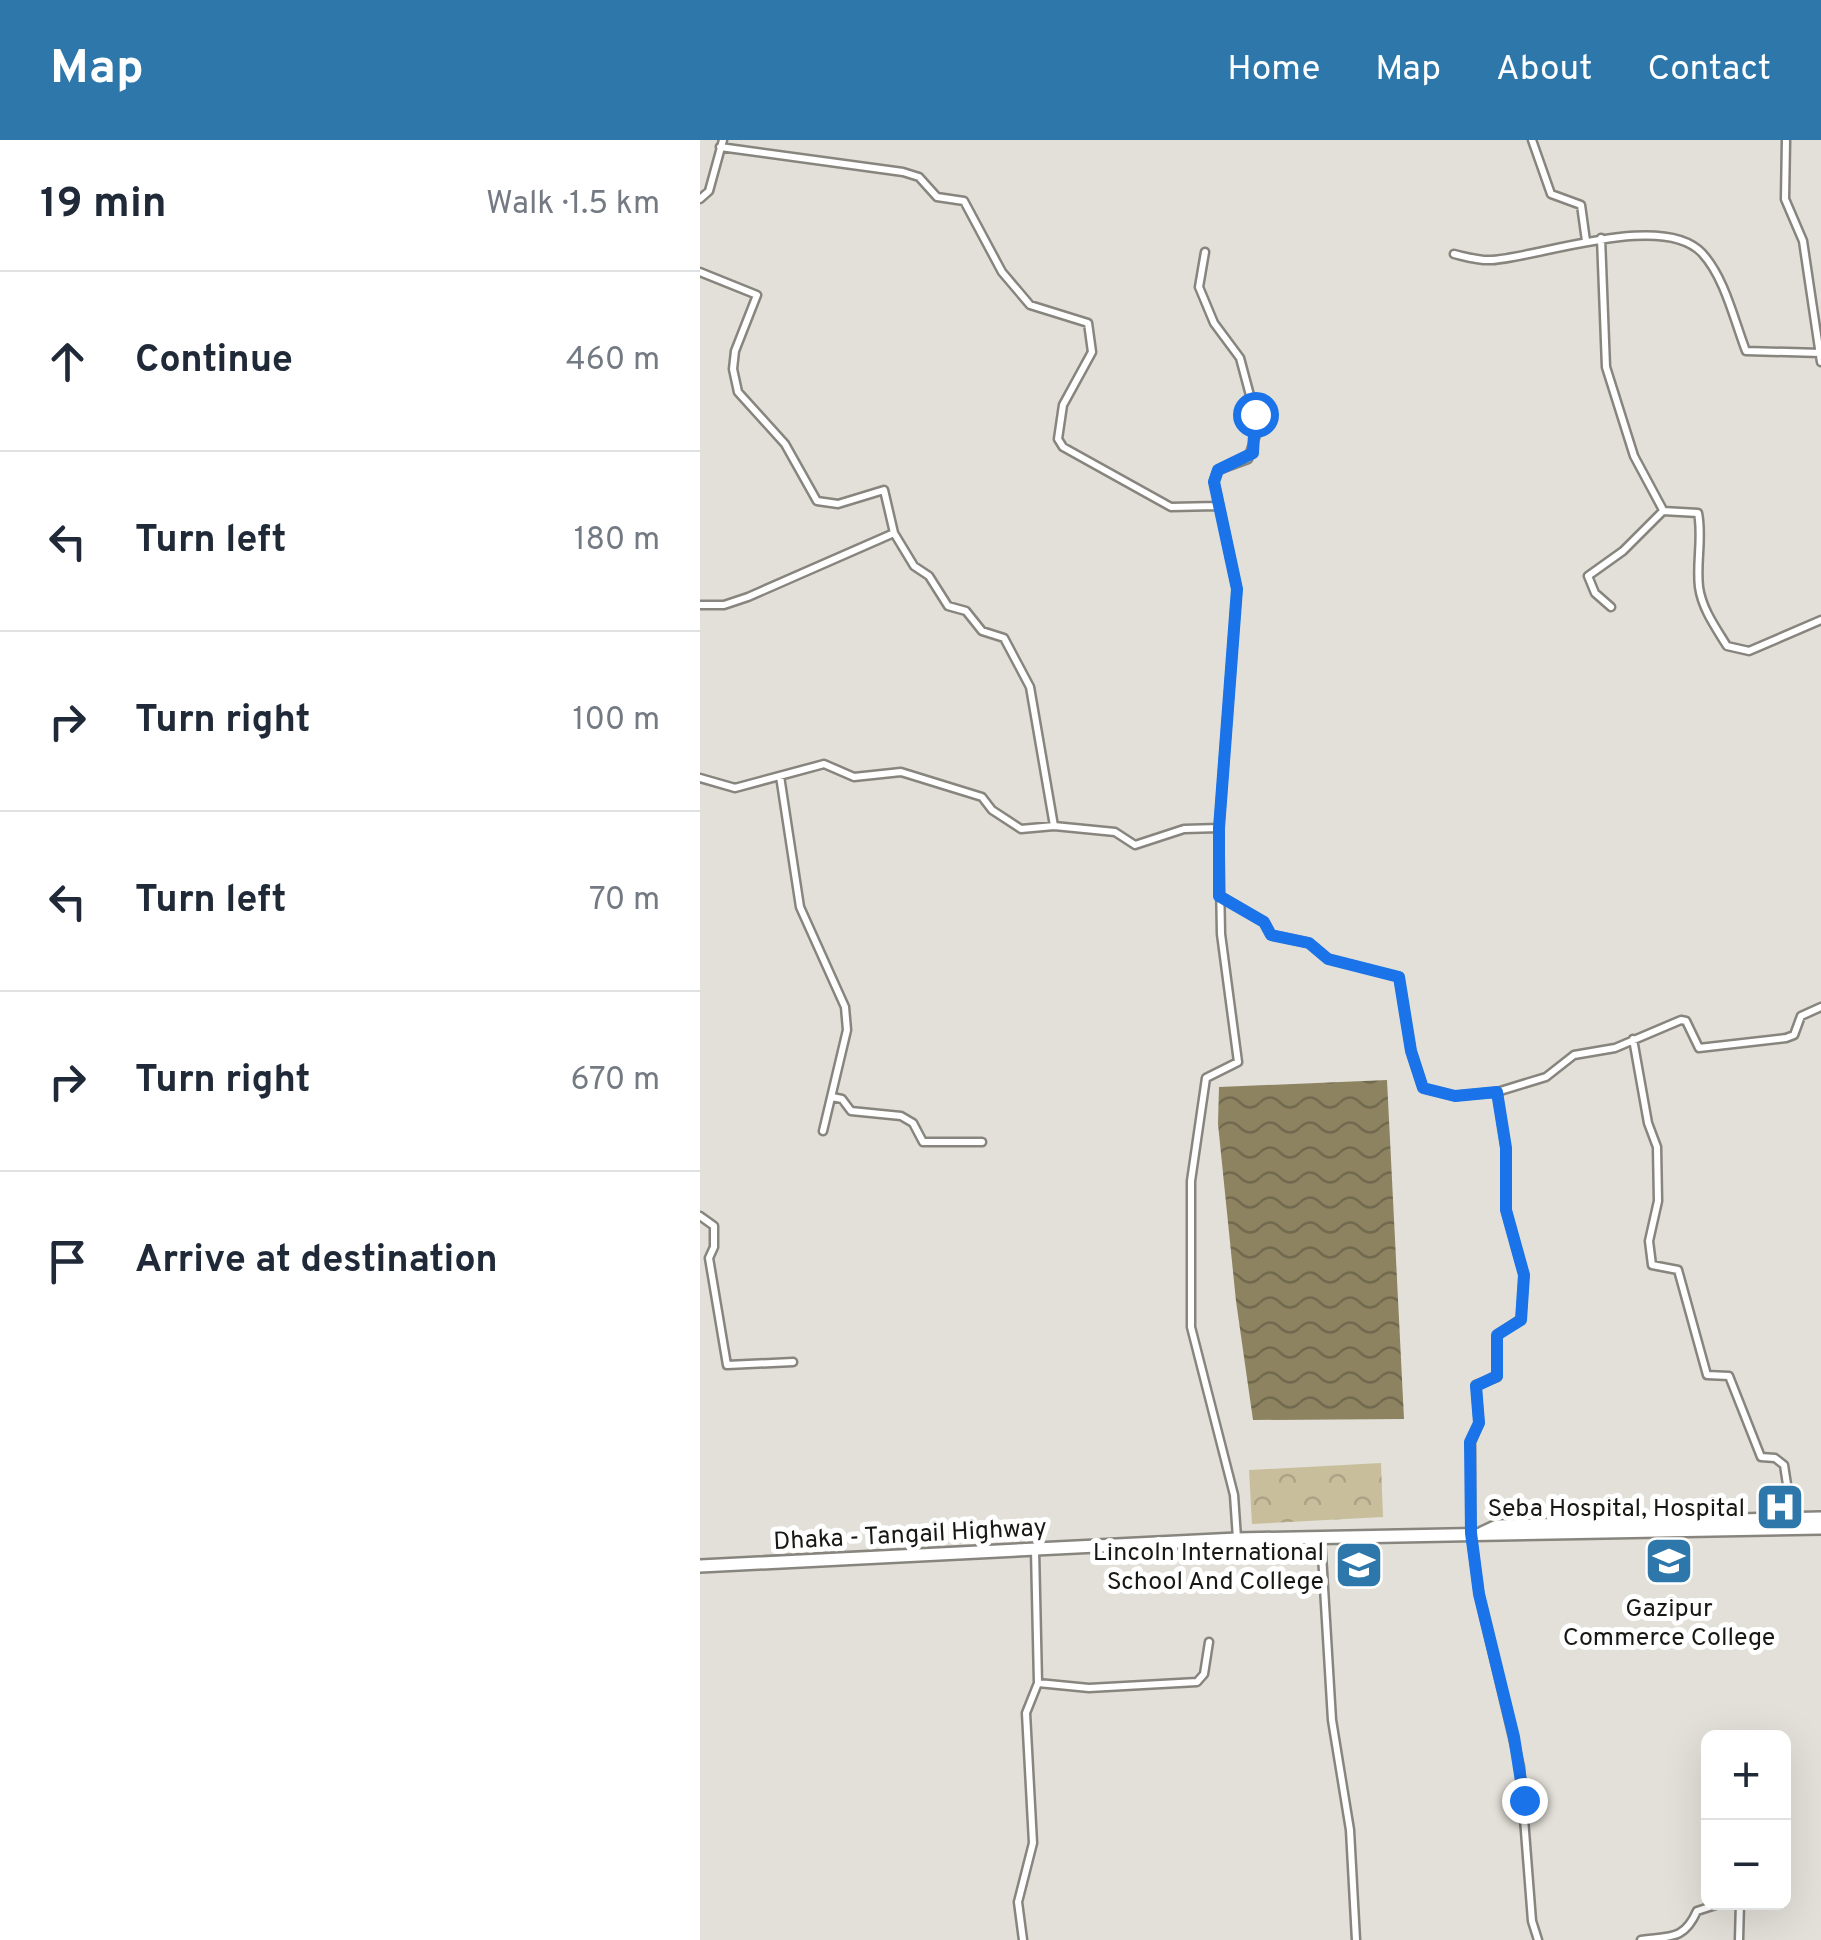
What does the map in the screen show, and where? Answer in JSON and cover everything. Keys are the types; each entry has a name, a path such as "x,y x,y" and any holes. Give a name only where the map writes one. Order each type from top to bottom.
{"highway":[{"name":"Dhaka - Tangail Highway","path":"1476,1533 1497,1526 1821,1518"},
{"name":"Dhaka - Tangail Highway","path":"700,1566 1237,1539 1821,1528"}],"street":[{"path":"1532,140 1551,194 1581,205 1586,241"},
{"path":"1786,140 1786,199 1802,242 1821,362"},
{"path":"700,199 708,191 721,143 903,172 919,177 937,197 964,200 1002,272 1030,306 1088,323 1092,352 1063,405 1058,440 1063,447 1171,506 1217,506"},
{"path":"1454,254 1495,260 1601,238 1654,236 1688,244 1710,264 1746,352 1821,353"},
{"path":"1601,238 1606,368 1634,456 1663,511"},
{"path":"1205,252 1199,287 1214,323 1240,358 1257,432 1248,459 1218,470 1217,506 1237,589 1219,828 1219,896 1238,1062 1206,1078 1191,1180 1191,1327 1234,1495 1237,1539"},
{"path":"700,272 757,295 735,351 732,369 738,392 785,444 818,501 838,504 884,490 894,533 914,566 929,576 948,606 966,610 986,633 1002,634 1030,687 1054,826"},
{"path":"1611,607 1595,594 1588,576 1623,551 1663,511 1698,512 1702,536 1699,586 1706,612 1728,646 1749,651 1821,620"},
{"path":"701,605 748,597 894,533"},
{"path":"700,778 734,788 824,764 854,777 901,772 982,797 992,810 1021,829 1054,826 1115,832 1135,845 1184,829 1219,828"},
{"path":"780,776 800,908 845,1007 847,1030 823,1132"},
{"path":"1219,896 1264,922 1271,935 1309,943 1328,959 1399,977 1411,1051 1423,1088 1455,1096 1497,1092 1546,1077 1574,1055 1614,1048 1680,1020 1686,1021 1699,1048 1786,1038 1794,1034 1801,1016 1821,1008"},
{"path":"1633,1039 1648,1123 1657,1147 1658,1200 1649,1241 1652,1265 1678,1270 1707,1375 1730,1376 1761,1457 1775,1458 1784,1465 1792,1517"},
{"path":"1497,1092 1506,1148 1506,1210 1524,1275 1521,1320 1497,1335 1497,1376 1476,1386 1479,1423 1470,1442 1479,1594 1520,1767 1532,1921 1538,1940"},
{"path":"832,1097 842,1099 851,1110 901,1116 913,1123 923,1142 982,1142"},
{"path":"700,1216 714,1226 714,1247 708,1258 727,1365 793,1362"},
{"path":"1321,1537 1332,1720 1350,1830 1356,1940"},
{"path":"1024,1940 1018,1902 1033,1843 1026,1713 1038,1683 1034,1549"},
{"path":"1038,1683 1089,1688 1197,1682 1204,1674 1209,1642"},
{"path":"1641,1940 1685,1932 1693,1925 1697,1912 1703,1910"},
{"path":"1739,1940 1740,1910"}],"green space":[{"path":"1381,1463 1383,1517 1252,1524 1249,1470"}],"water":[{"path":"1387,1080 1404,1419 1253,1420 1236,1301 1218,1124 1219,1087"}],"place":[{"name":"Seba Hospital, Hospital","path":"1780,1507"},
{"name":"Gazipur Commerce College","path":"1669,1561"},
{"name":"Lincoln International School And College","path":"1359,1565"}],"route":[{"path":"1255,414 1253,453 1240,463 1218,470 1214,482 1214,498 1236,571 1237,589 1228,764 1219,828 1219,896 1264,922 1271,935 1309,943 1328,959 1399,977 1411,1051 1423,1088 1455,1096 1497,1092 1506,1148 1506,1210 1524,1275 1521,1320 1502,1330 1495,1341 1497,1376 1476,1386 1479,1423 1470,1442 1471,1533 1479,1594 1490,1624 1524,1800"}]}
